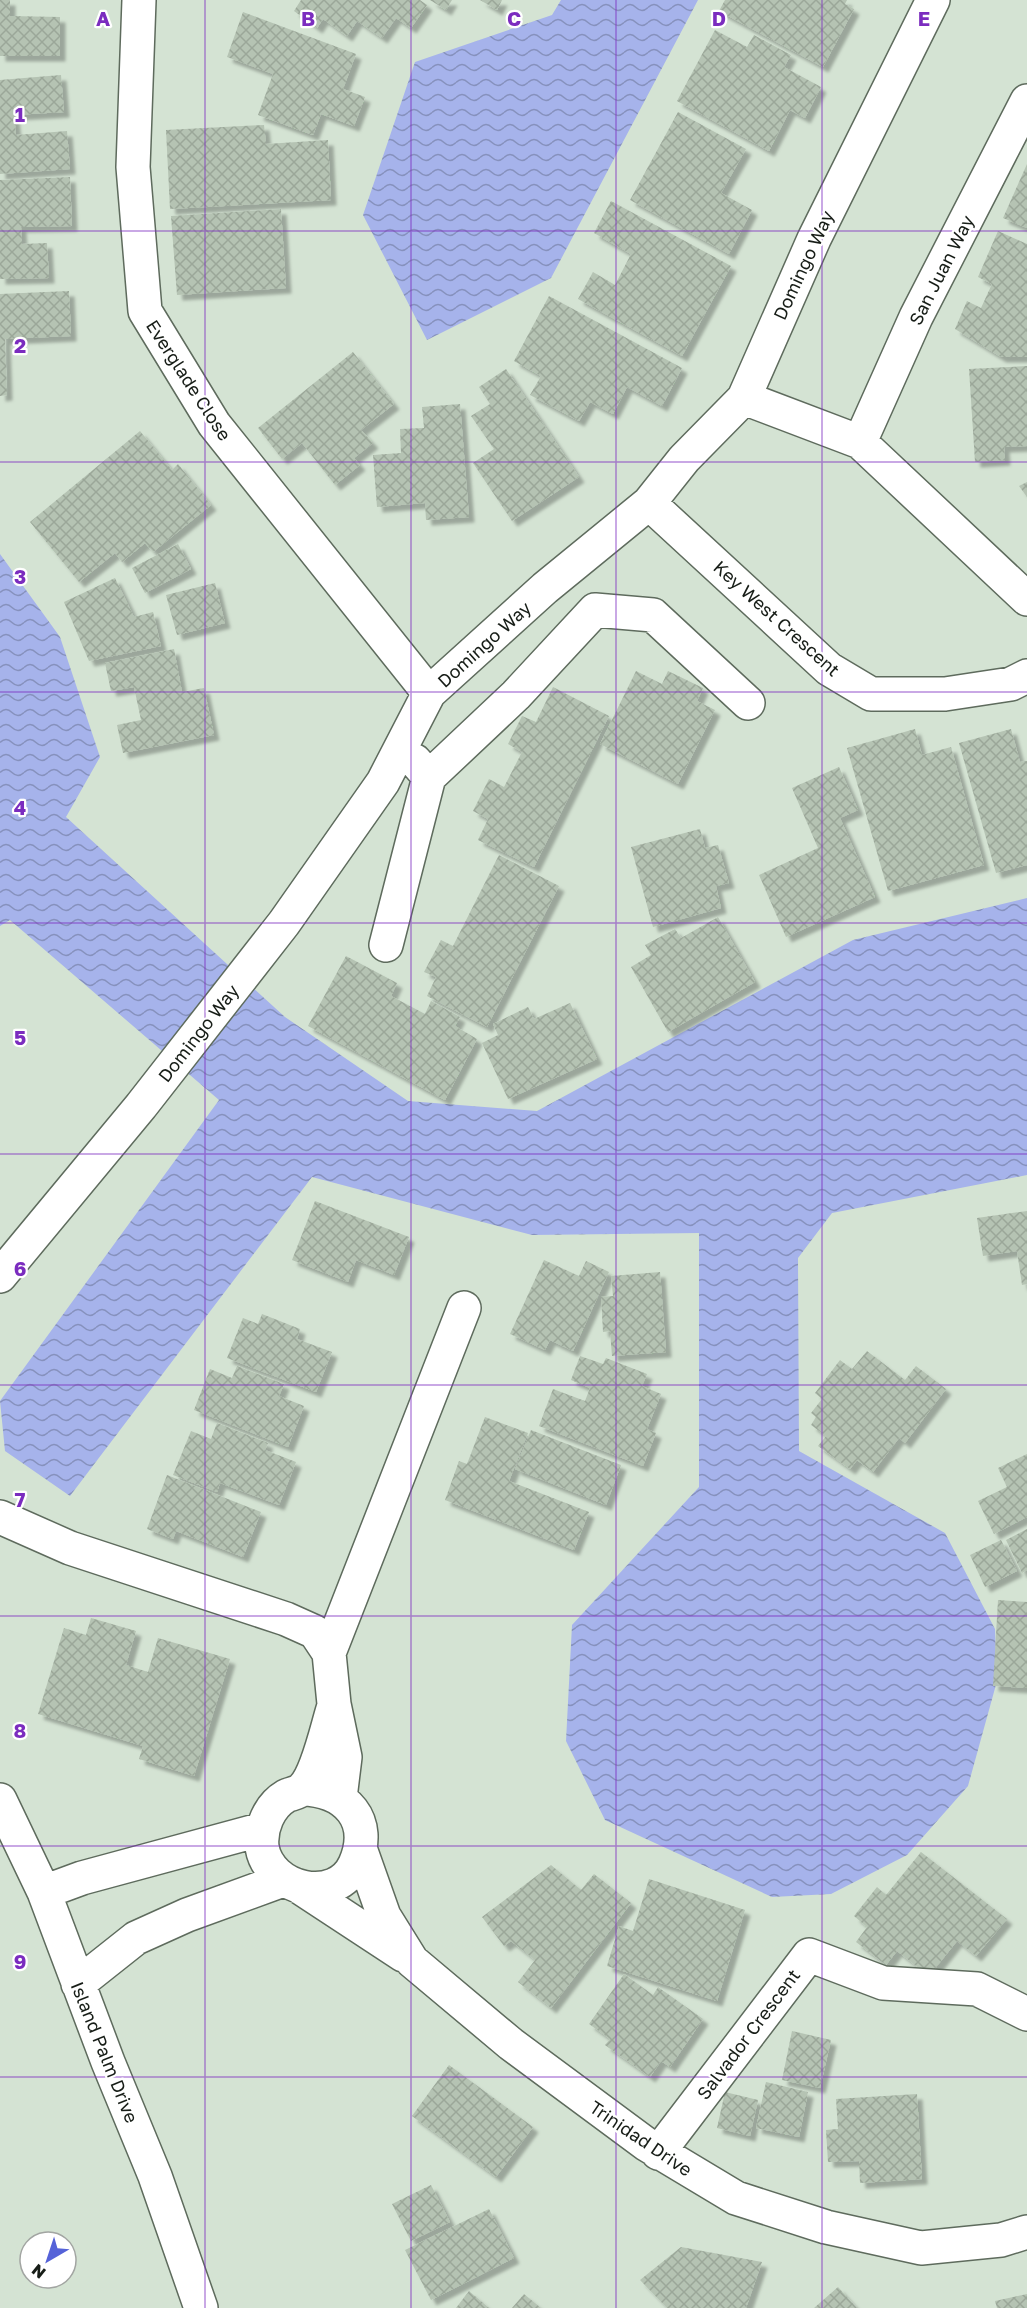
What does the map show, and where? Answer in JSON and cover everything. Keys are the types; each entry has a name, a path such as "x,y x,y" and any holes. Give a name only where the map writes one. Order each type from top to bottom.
{"street":[{"name":"Everglade Close","path":"139,0 133,166 145,311 214,424 429,693"},
{"name":"Domingo Way","path":"0,1276 141,1106 284,923 383,782 429,693 545,588 649,503 684,459 744,398 814,239 933,0"},
{"name":"San Juan Way","path":"860,442 916,317 1027,101"},
{"path":"744,398 860,442 1027,599"},
{"name":"Key West Crescent","path":"649,503 829,669 871,694 945,694 1011,684 1027,676"},
{"path":"386,945 429,777 516,695 595,610 653,615 748,703"},
{"path":"402,746 429,777"},
{"path":"340,1798 345,1757 334,1704 329,1653 464,1308"},
{"path":"0,1517 70,1548 286,1619 315,1632 329,1653"},
{"path":"302,1790 318,1761 334,1704"},
{"path":"78,1984 136,1938 187,1915 292,1884 320,1889 339,1882 353,1869 361,1851 362,1830 354,1812 340,1798 322,1790 302,1790 284,1797 270,1811 262,1829 262,1848 270,1866 292,1884 412,1961"},
{"name":"Island Palm Drive","path":"0,1800 44,1892 78,1984 155,2176 201,2308"},
{"path":"44,1892 82,1878 262,1829"},
{"name":"Trinidad Drive","path":"361,1851 384,1916 412,1961 511,2044 658,2152 736,2198 826,2227 921,2248 1001,2240 1027,2232"},
{"name":"Salvador Crescent","path":"658,2152 808,1955 883,1983 977,1989 1027,2014"}],"water":[{"path":"561,0 698,0 551,278 427,340 363,215 415,62 552,15"},
{"path":"0,554 60,637 100,757 66,817 285,1017 408,1101 537,1111 853,940 1027,898 1027,1175 832,1213 798,1258 799,1451 945,1533 995,1629 997,1681 968,1786 907,1855 831,1894 772,1897 605,1820 566,1741 572,1625 699,1487 699,1233 532,1235 312,1177 70,1496 5,1451 0,1401 219,1100 10,920 0,926"}],"building":[{"path":"0,0 10,0 10,16 60,17 60,56 0,56"},
{"path":"301,0 420,0 427,5 411,28 396,18 382,38 357,21 347,36 323,19 317,28 294,11"},
{"path":"430,0 452,0 446,10"},
{"path":"480,0 502,0 497,10"},
{"path":"725,0 847,0 845,4 854,9 823,67 719,11"},
{"path":"243,12 356,54 343,89 365,97 354,126 321,114 313,135 258,115 273,74 227,57"},
{"path":"715,30 747,47 754,35 791,55 784,67 821,87 805,118 790,110 769,151 677,101"},
{"path":"61,75 64,112 14,115 16,135 67,131 70,169 0,174 0,80"},
{"path":"678,112 746,149 721,193 752,210 729,254 630,200"},
{"path":"264,125 266,144 328,140 331,200 170,209 166,130"},
{"path":"1027,164 1027,228 1003,218"},
{"path":"70,177 72,226 21,227 22,244 47,243 49,278 0,279 0,180"},
{"path":"611,201 731,266 682,356 578,299 593,272 615,285 631,254 594,233"},
{"path":"281,209 286,288 177,295 171,216"},
{"path":"998,231 1027,244 1027,357 1001,357 955,329 967,301 981,308 992,284 978,277"},
{"path":"69,291 71,336 5,339 7,395 0,396 0,294"},
{"path":"549,296 682,368 662,406 627,387 613,414 590,402 579,421 530,395 541,376 514,361"},
{"path":"353,352 394,404 361,430 373,443 354,458 360,465 335,485 302,443 282,459 258,428"},
{"path":"1027,366 1027,446 1004,447 1005,460 975,462 969,369"},
{"path":"506,369 579,477 512,521 473,463 494,449 471,416 490,404 479,387"},
{"path":"460,404 469,517 426,520 425,503 377,507 373,455 401,453 400,429 424,428 422,407"},
{"path":"140,431 172,470 178,464 211,505 153,552 145,543 122,562 115,553 79,582 30,522"},
{"path":"1027,482 1027,497 1019,486"},
{"path":"178,544 191,569 145,593 132,568"},
{"path":"115,578 134,617 153,612 161,646 89,661 64,602"},
{"path":"215,583 225,623 177,635 166,595"},
{"path":"174,649 182,692 204,688 214,735 123,753 117,725 141,720 134,687 111,691 105,663"},
{"path":"636,671 662,684 668,671 703,688 697,701 715,710 678,784 600,744"},
{"path":"553,687 609,716 534,867 478,840 488,819 473,811 489,779 504,787 522,752 508,744 522,716 536,722"},
{"path":"915,729 922,755 951,747 984,865 888,891 847,748"},
{"path":"1011,729 1020,762 1027,761 1027,865 996,873 959,743"},
{"path":"839,767 858,810 840,818 875,897 786,937 759,875 818,848 792,788"},
{"path":"700,829 705,848 718,845 729,883 716,886 721,908 653,927 631,847"},
{"path":"499,855 559,886 487,1027 427,996 436,977 424,972 441,940 453,946"},
{"path":"718,917 755,982 668,1032 631,967 651,955 645,945 675,929 681,938"},
{"path":"346,956 397,983 391,996 425,1014 431,1001 460,1017 455,1026 477,1039 445,1100 308,1026"},
{"path":"570,1003 597,1059 508,1099 482,1043 498,1035 493,1024 528,1007 534,1019"},
{"path":"315,1201 409,1237 394,1275 356,1260 348,1282 292,1260"},
{"path":"1027,1211 1027,1284 1022,1285 1017,1251 983,1256 977,1218"},
{"path":"544,1260 579,1276 586,1261 609,1272 573,1351 550,1340 545,1350 510,1334"},
{"path":"660,1272 666,1352 612,1356 610,1331 603,1332 601,1297 613,1296 611,1276"},
{"path":"262,1314 300,1329 297,1339 332,1352 316,1392 227,1358 243,1318 258,1324"},
{"path":"867,1351 905,1380 916,1366 946,1389 905,1443 899,1438 873,1472 857,1460 850,1469 818,1446 826,1436 811,1425 816,1417 811,1413 822,1399 815,1393 840,1360 852,1369"},
{"path":"580,1356 603,1364 606,1358 647,1374 642,1386 661,1394 647,1429 656,1433 643,1466 539,1426 553,1389 585,1401 590,1388 571,1380"},
{"path":"237,1366 284,1384 279,1396 304,1406 288,1447 194,1410 210,1369 232,1378"},
{"path":"485,1417 528,1433 509,1481 589,1512 574,1550 445,1500 459,1461 467,1464"},
{"path":"217,1423 268,1443 265,1450 296,1462 279,1505 220,1483 217,1492 173,1475 191,1431 211,1439"},
{"path":"531,1430 621,1465 606,1505 515,1469"},
{"path":"1027,1454 1027,1517 994,1534 978,1501 1007,1487 998,1468"},
{"path":"167,1475 261,1512 243,1557 176,1531 173,1539 147,1529"},
{"path":"1027,1529 1027,1570 1022,1573 1006,1540"},
{"path":"1001,1540 1017,1571 985,1587 970,1555"},
{"path":"998,1600 1027,1602 1027,1688 993,1686"},
{"path":"91,1618 136,1631 126,1665 148,1672 158,1638 230,1659 194,1776 139,1759 143,1746 38,1714 64,1628 86,1635"},
{"path":"921,1852 1007,1919 976,1956 957,1941 929,1976 897,1951 886,1965 856,1942 867,1927 854,1916 877,1887 886,1895"},
{"path":"551,1865 581,1890 594,1874 631,1903 551,2008 518,1982 535,1960 511,1941 504,1946 482,1917"},
{"path":"649,1879 745,1910 717,2001 607,1966 619,1926 633,1931"},
{"path":"624,1974 653,1995 658,1987 703,2019 670,2067 661,2061 650,2077 605,2045 610,2039 589,2024"},
{"path":"792,2031 831,2040 820,2088 782,2080"},
{"path":"449,2065 533,2127 496,2177 412,2116"},
{"path":"766,2082 808,2092 799,2137 756,2128"},
{"path":"725,2092 758,2100 750,2136 717,2128"},
{"path":"917,2094 922,2179 860,2183 859,2161 828,2162 826,2130 838,2129 836,2099"},
{"path":"431,2185 450,2222 411,2241 392,2204"},
{"path":"489,2209 514,2258 431,2300 405,2250"},
{"path":"681,2247 762,2262 746,2308 667,2308 640,2280"},
{"path":"838,2287 857,2308 814,2308"},
{"path":"469,2291 489,2308 456,2308"},
{"path":"524,2294 541,2308 512,2308"},
{"path":"1027,2294 1027,2308 997,2308 995,2301"}]}
